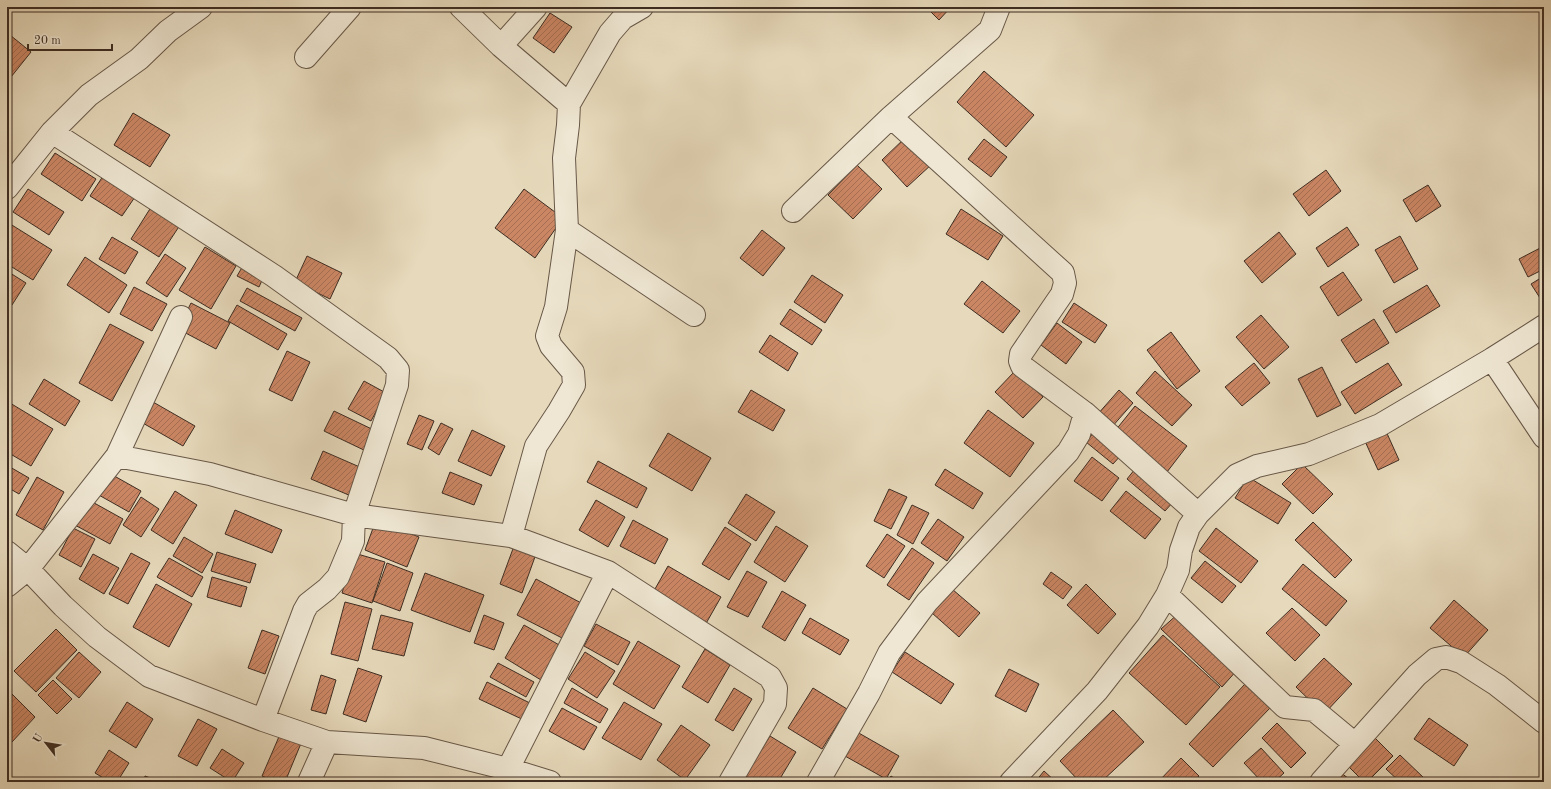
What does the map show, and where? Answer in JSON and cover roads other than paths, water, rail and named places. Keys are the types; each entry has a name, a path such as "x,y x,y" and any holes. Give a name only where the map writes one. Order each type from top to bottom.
{"street":[{"path":"7,188 52,132 89,95 139,59 168,31 201,7"},
{"path":"306,57 350,7"},
{"path":"461,7 501,46 569,104"},
{"path":"501,46 536,7"},
{"path":"511,536 536,446 574,385 573,372 551,346 547,336 556,307 567,230 564,158 569,104 610,33 623,18 642,7"},
{"path":"793,211 891,117 990,30 1000,7"},
{"path":"891,117 1063,274 1065,283 1062,294 1021,354 1020,361 1022,366 1030,374 1085,413 1198,514"},
{"path":"52,132 274,276 388,358 398,370 397,385 354,515 353,541 338,577 327,589 308,604 304,611 263,720"},
{"path":"567,230 694,315"},
{"path":"7,586 28,569 117,456 182,317"},
{"path":"1011,782 1097,691 1148,626 1167,596 1178,570 1181,550 1189,527 1198,514 1237,475 1258,466 1309,454 1380,425 1492,359 1544,326"},
{"path":"1492,359 1544,437"},
{"path":"818,782 869,693 889,653 927,602 1068,452 1079,434 1085,413"},
{"path":"117,456 210,474 354,515 511,536 608,572 770,677 776,688 775,704 730,782"},
{"path":"7,552 28,569 63,606 97,637 149,676 263,720 327,742 424,748 508,768 550,782"},
{"path":"508,768 608,572"},
{"path":"1167,596 1284,707 1291,709 1310,708 1314,710 1355,744"},
{"path":"1321,782 1425,667 1436,659 1446,657 1461,662 1497,686 1544,722"},
{"path":"308,782 327,742"}]}
